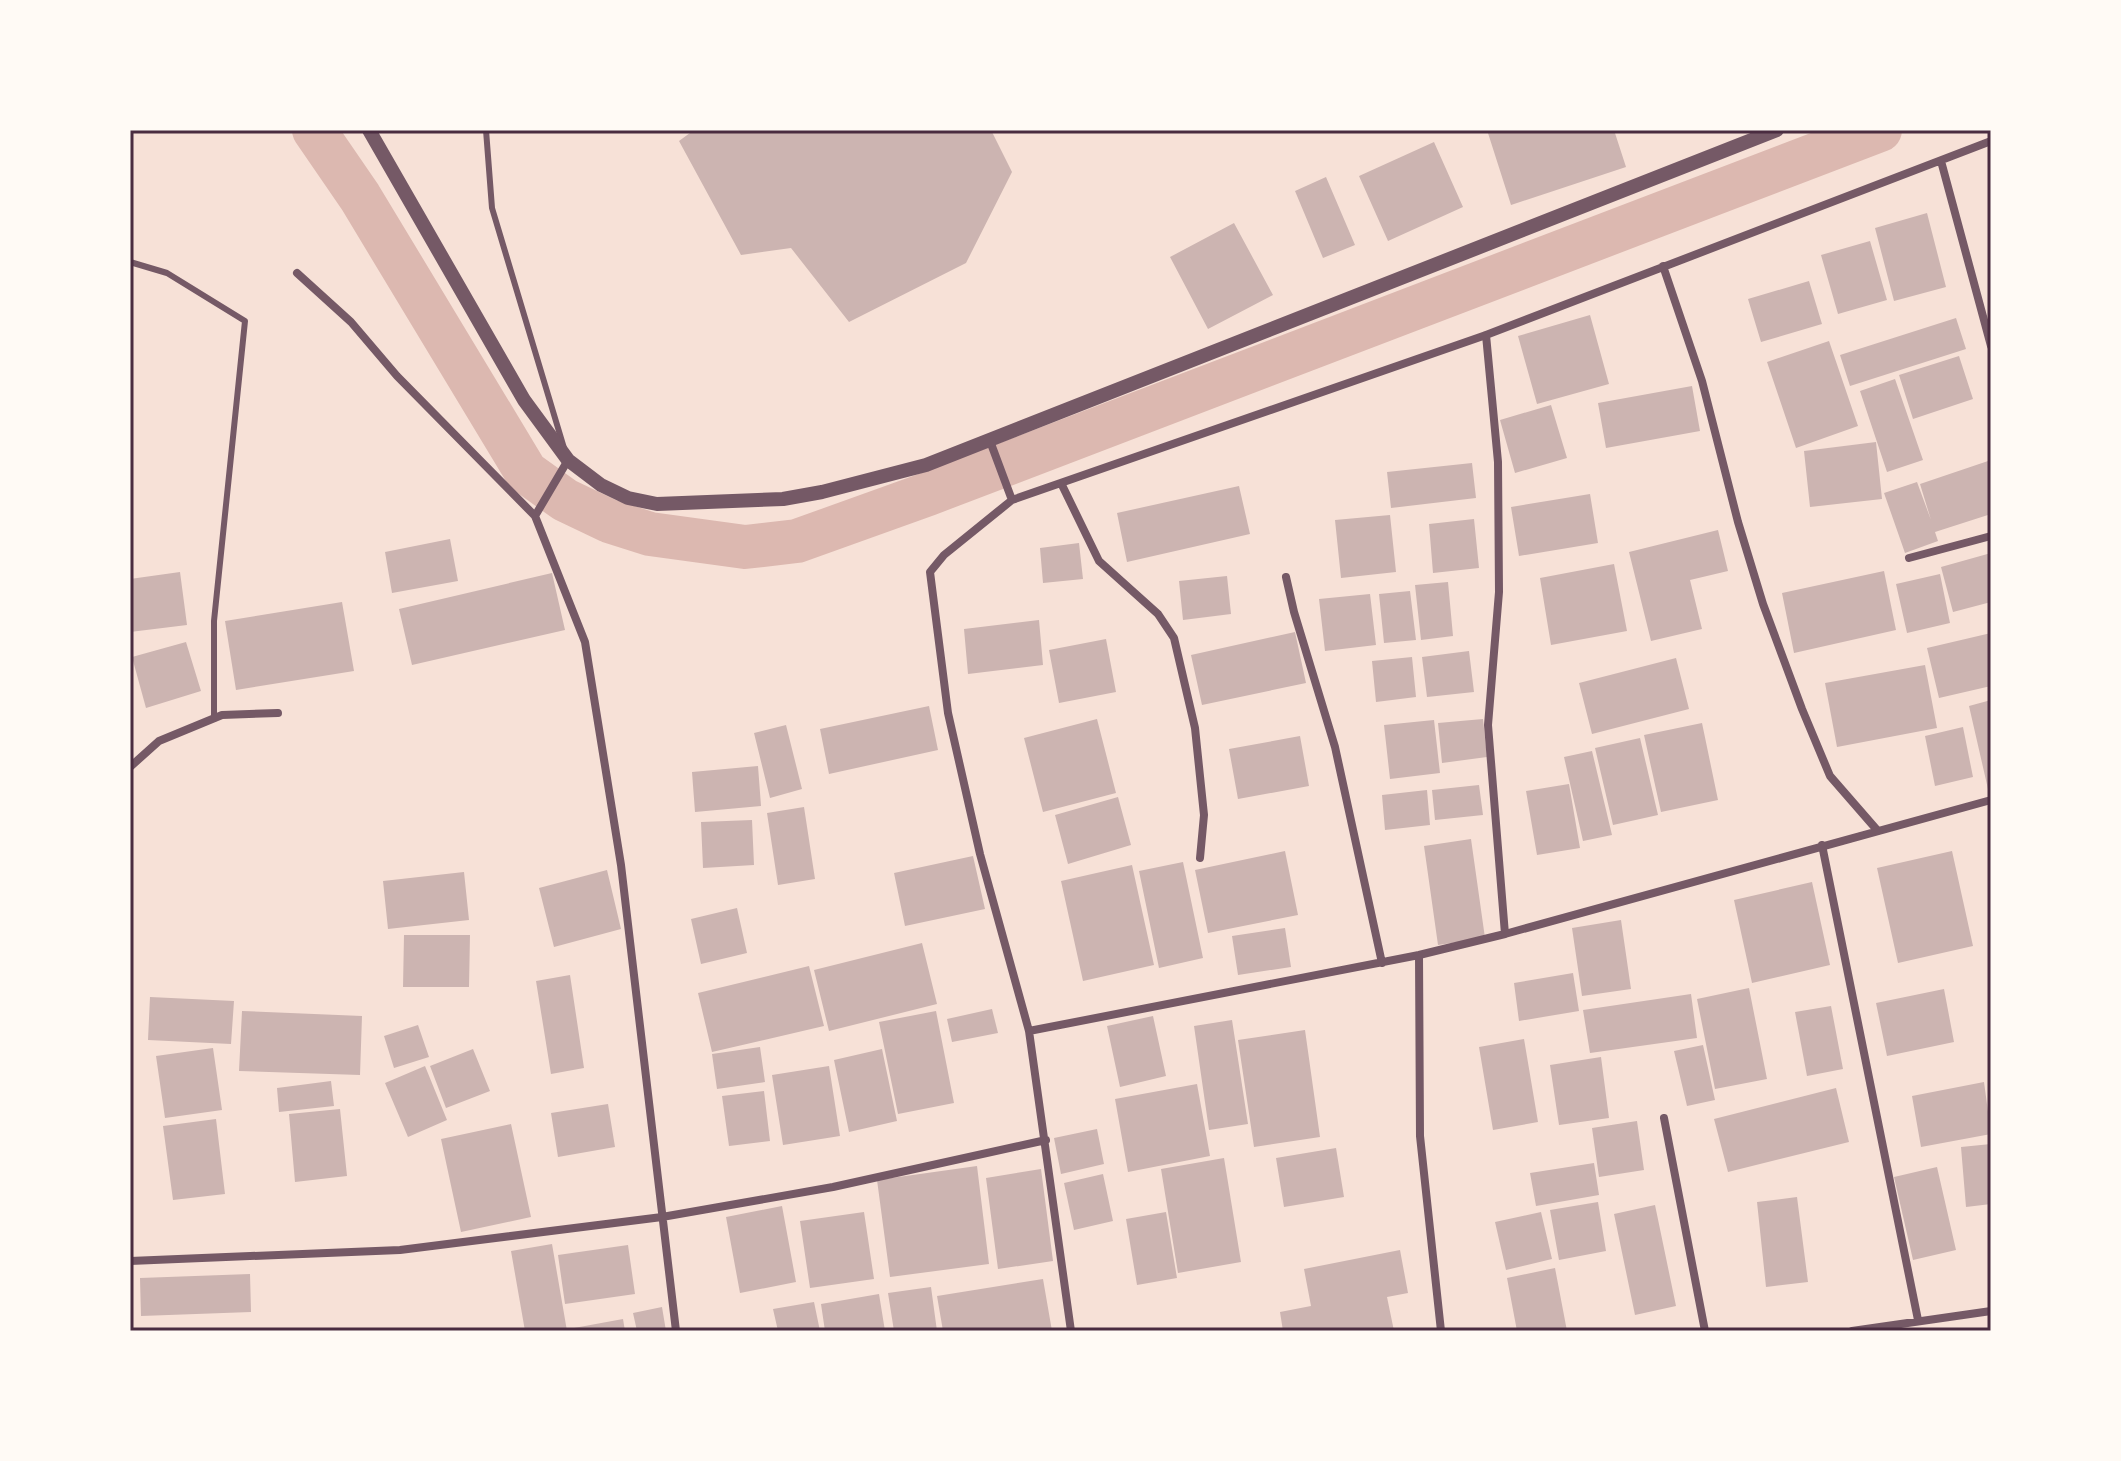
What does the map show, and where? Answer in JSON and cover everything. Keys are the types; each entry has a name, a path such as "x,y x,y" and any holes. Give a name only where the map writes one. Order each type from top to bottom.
{"street":[{"path":"369,130 564,467 628,498 657,504 783,499 822,492 992,447 1777,130"},
{"path":"1071,1331 1029,1031 980,854 951,727 930,572 944,555 1012,500 1486,335 1991,141"},
{"path":"1941,161 1991,346"},
{"path":"1663,266 1702,381 1742,536 1802,709 1830,776 1877,830"},
{"path":"297,273 351,322 397,376 535,516 585,642 621,865 676,1331"},
{"path":"1486,335 1498,462 1499,563 1488,725 1505,934"},
{"path":"992,447 1012,500"},
{"path":"535,516 564,467"},
{"path":"1061,483 1099,561 1158,614 1174,638 1195,728 1204,815 1200,858"},
{"path":"1909,558 1991,536"},
{"path":"1286,577 1335,747 1382,963"},
{"path":"130,767 159,741 222,715 278,713"},
{"path":"1029,1031 1419,955 1991,800"},
{"path":"1822,845 1918,1320"},
{"path":"1419,955 1420,1136 1441,1331"},
{"path":"1664,1118 1705,1331"},
{"path":"130,1261 400,1250 662,1217 833,1187 1046,1140"},
{"path":"1852,1331 1991,1311"}],"lane":[{"path":"486,130 492,208 564,467"},
{"path":"130,262 167,273 245,321 214,621 214,719"}],"building":[{"path":"694,130 991,130 1012,172 966,263 849,322 791,248 741,255 679,141"},
{"path":"1487,130 1614,130 1626,167 1511,205"},
{"path":"1434,142 1463,207 1388,241 1359,176"},
{"path":"1326,177 1355,245 1323,258 1295,191"},
{"path":"1927,213 1946,287 1894,301 1875,228"},
{"path":"1234,223 1273,295 1208,329 1170,257"},
{"path":"1870,241 1887,300 1838,314 1821,255"},
{"path":"1809,281 1822,324 1761,342 1748,299"},
{"path":"1590,315 1609,384 1537,404 1518,336"},
{"path":"1956,318 1966,349 1850,386 1840,355"},
{"path":"1829,341 1858,426 1796,448 1767,362"},
{"path":"1959,356 1973,399 1913,419 1899,375"},
{"path":"1895,379 1923,460 1887,472 1860,391"},
{"path":"1692,386 1700,431 1606,448 1598,403"},
{"path":"1551,405 1567,458 1515,473 1500,420"},
{"path":"1876,442 1882,499 1810,507 1804,451"},
{"path":"1991,460 1991,514 1935,532 1938,541 1905,553 1884,493 1917,482 1931,520 1920,484"},
{"path":"1472,463 1476,498 1391,508 1387,472"},
{"path":"1239,486 1250,534 1127,562 1117,513"},
{"path":"1590,494 1598,543 1519,556 1511,507"},
{"path":"1390,515 1396,572 1341,578 1335,520"},
{"path":"1474,519 1479,568 1433,573 1429,524"},
{"path":"1718,530 1728,571 1690,580 1702,629 1651,641 1629,552"},
{"path":"450,539 458,581 392,593 385,552"},
{"path":"1079,543 1083,579 1043,583 1040,548"},
{"path":"1991,553 1991,602 1953,612 1941,567"},
{"path":"1614,564 1627,631 1551,645 1540,578"},
{"path":"1884,571 1896,630 1794,653 1782,593"},
{"path":"180,572 187,625 130,632 130,579"},
{"path":"552,573 565,630 412,665 399,609"},
{"path":"1940,574 1950,623 1907,633 1896,584"},
{"path":"1227,576 1231,614 1183,620 1179,581"},
{"path":"1448,582 1453,636 1421,640 1415,585"},
{"path":"1410,591 1416,640 1384,643 1379,594"},
{"path":"1370,594 1376,645 1325,651 1319,599"},
{"path":"342,602 354,671 236,690 225,621"},
{"path":"1039,620 1043,665 968,674 964,629"},
{"path":"1295,632 1306,683 1202,705 1191,655"},
{"path":"1991,633 1991,686 1939,698 1927,648"},
{"path":"1106,639 1116,692 1059,703 1049,650"},
{"path":"186,642 201,691 146,708 132,657"},
{"path":"1469,651 1474,692 1427,697 1422,657"},
{"path":"1412,657 1416,697 1376,702 1372,661"},
{"path":"1676,658 1689,709 1592,734 1579,683"},
{"path":"1925,665 1937,728 1837,747 1825,683"},
{"path":"1991,700 1991,788 1988,789 1969,706"},
{"path":"929,706 938,750 829,774 820,729"},
{"path":"1097,719 1116,793 1043,812 1024,738"},
{"path":"1483,719 1487,757 1442,763 1438,723"},
{"path":"1434,720 1440,773 1390,779 1384,725"},
{"path":"1702,723 1718,800 1661,812 1644,735"},
{"path":"786,725 802,789 770,798 754,733"},
{"path":"1963,727 1973,777 1935,786 1925,736"},
{"path":"1300,736 1309,786 1238,799 1229,749"},
{"path":"1640,738 1658,815 1613,825 1595,748"},
{"path":"1592,751 1612,835 1583,841 1564,757"},
{"path":"758,766 761,806 695,812 692,772"},
{"path":"1569,784 1580,848 1537,855 1526,791"},
{"path":"1479,785 1483,815 1435,820 1432,790"},
{"path":"1427,790 1430,825 1385,830 1382,795"},
{"path":"1118,797 1131,845 1068,864 1055,815"},
{"path":"804,807 815,879 778,885 767,813"},
{"path":"752,820 754,865 703,868 701,822"},
{"path":"1471,839 1485,938 1438,945 1424,846"},
{"path":"1285,851 1298,915 1208,933 1195,870"},
{"path":"1952,851 1973,946 1898,963 1877,868"},
{"path":"973,856 985,909 905,926 894,873"},
{"path":"1183,862 1203,958 1159,968 1139,871"},
{"path":"1132,865 1154,965 1083,981 1061,881"},
{"path":"607,870 621,929 554,947 539,888"},
{"path":"464,872 469,920 388,929 383,881"},
{"path":"1812,882 1830,965 1752,983 1734,900"},
{"path":"737,908 747,953 701,964 691,919"},
{"path":"1621,920 1631,989 1582,996 1572,928"},
{"path":"1285,928 1291,967 1238,975 1232,936"},
{"path":"404,935 470,935 469,987 403,987"},
{"path":"922,943 937,1004 829,1031 814,970"},
{"path":"809,966 824,1026 712,1052 698,993"},
{"path":"1573,973 1579,1011 1519,1021 1514,983"},
{"path":"570,975 584,1068 551,1074 536,981"},
{"path":"1749,988 1767,1079 1715,1089 1697,999"},
{"path":"1944,989 1954,1042 1887,1056 1876,1003"},
{"path":"1691,994 1697,1038 1590,1053 1583,1010"},
{"path":"150,997 234,1001 231,1044 148,1040"},
{"path":"1831,1006 1843,1069 1807,1076 1795,1012"},
{"path":"992,1009 998,1033 952,1042 947,1019"},
{"path":"242,1011 362,1016 360,1075 239,1071"},
{"path":"936,1011 954,1103 898,1114 879,1022"},
{"path":"1153,1016 1166,1076 1120,1087 1107,1026"},
{"path":"1232,1020 1248,1124 1209,1130 1194,1026"},
{"path":"418,1025 429,1057 394,1068 384,1036"},
{"path":"1305,1030 1320,1137 1254,1147 1238,1040"},
{"path":"1524,1039 1538,1122 1493,1130 1479,1047"},
{"path":"1703,1045 1715,1100 1687,1106 1674,1051"},
{"path":"760,1047 765,1082 717,1089 712,1054"},
{"path":"213,1048 222,1110 165,1118 156,1056"},
{"path":"473,1049 490,1091 446,1108 430,1066"},
{"path":"882,1049 897,1121 849,1132 834,1060"},
{"path":"1601,1057 1609,1118 1559,1125 1550,1065"},
{"path":"425,1066 447,1120 408,1137 385,1083"},
{"path":"829,1066 840,1136 783,1145 772,1075"},
{"path":"331,1081 334,1106 279,1112 277,1088"},
{"path":"1984,1082 1991,1134 1921,1147 1912,1096"},
{"path":"1197,1084 1210,1156 1128,1172 1115,1099"},
{"path":"1836,1088 1849,1142 1728,1172 1714,1119"},
{"path":"764,1091 770,1141 729,1146 722,1096"},
{"path":"608,1104 615,1147 558,1157 551,1113"},
{"path":"340,1109 347,1176 295,1182 289,1114"},
{"path":"216,1119 225,1194 173,1200 163,1126"},
{"path":"1637,1121 1644,1170 1599,1177 1592,1128"},
{"path":"511,1124 531,1217 461,1232 441,1139"},
{"path":"1097,1129 1104,1164 1061,1174 1054,1138"},
{"path":"1991,1144 1991,1204 1966,1207 1961,1147"},
{"path":"1336,1148 1344,1197 1284,1207 1276,1158"},
{"path":"1224,1158 1241,1262 1178,1273 1161,1169"},
{"path":"1594,1163 1599,1195 1536,1206 1530,1173"},
{"path":"977,1166 989,1264 890,1277 877,1180"},
{"path":"1937,1167 1956,1250 1913,1260 1894,1177"},
{"path":"1041,1169 1053,1261 998,1269 986,1178"},
{"path":"1103,1174 1113,1221 1074,1230 1064,1183"},
{"path":"1797,1197 1808,1282 1766,1287 1757,1202"},
{"path":"1598,1202 1606,1251 1559,1260 1550,1210"},
{"path":"1655,1205 1676,1306 1635,1315 1614,1214"},
{"path":"782,1206 796,1282 740,1293 726,1217"},
{"path":"864,1212 874,1279 810,1288 800,1221"},
{"path":"1166,1212 1177,1278 1137,1285 1126,1219"},
{"path":"1541,1212 1552,1259 1506,1270 1495,1222"},
{"path":"552,1244 567,1331 525,1331 511,1251"},
{"path":"628,1245 635,1294 565,1304 558,1255"},
{"path":"1400,1250 1408,1293 1387,1297 1394,1331 1283,1331 1280,1312 1311,1306 1304,1269"},
{"path":"1555,1268 1567,1331 1517,1331 1507,1278"},
{"path":"250,1274 251,1312 141,1316 140,1278"},
{"path":"1043,1279 1052,1331 943,1331 937,1296"},
{"path":"931,1287 937,1331 894,1331 888,1293"},
{"path":"879,1294 885,1331 825,1331 821,1304"},
{"path":"814,1302 820,1331 778,1331 773,1309"},
{"path":"662,1307 666,1331 637,1331 633,1313"},
{"path":"623,1319 625,1331 574,1331 574,1328"}],"waterway":[{"path":"314,130 360,197 526,472 565,500 609,521 650,534 745,547 797,541 928,494 1880,130"}]}
